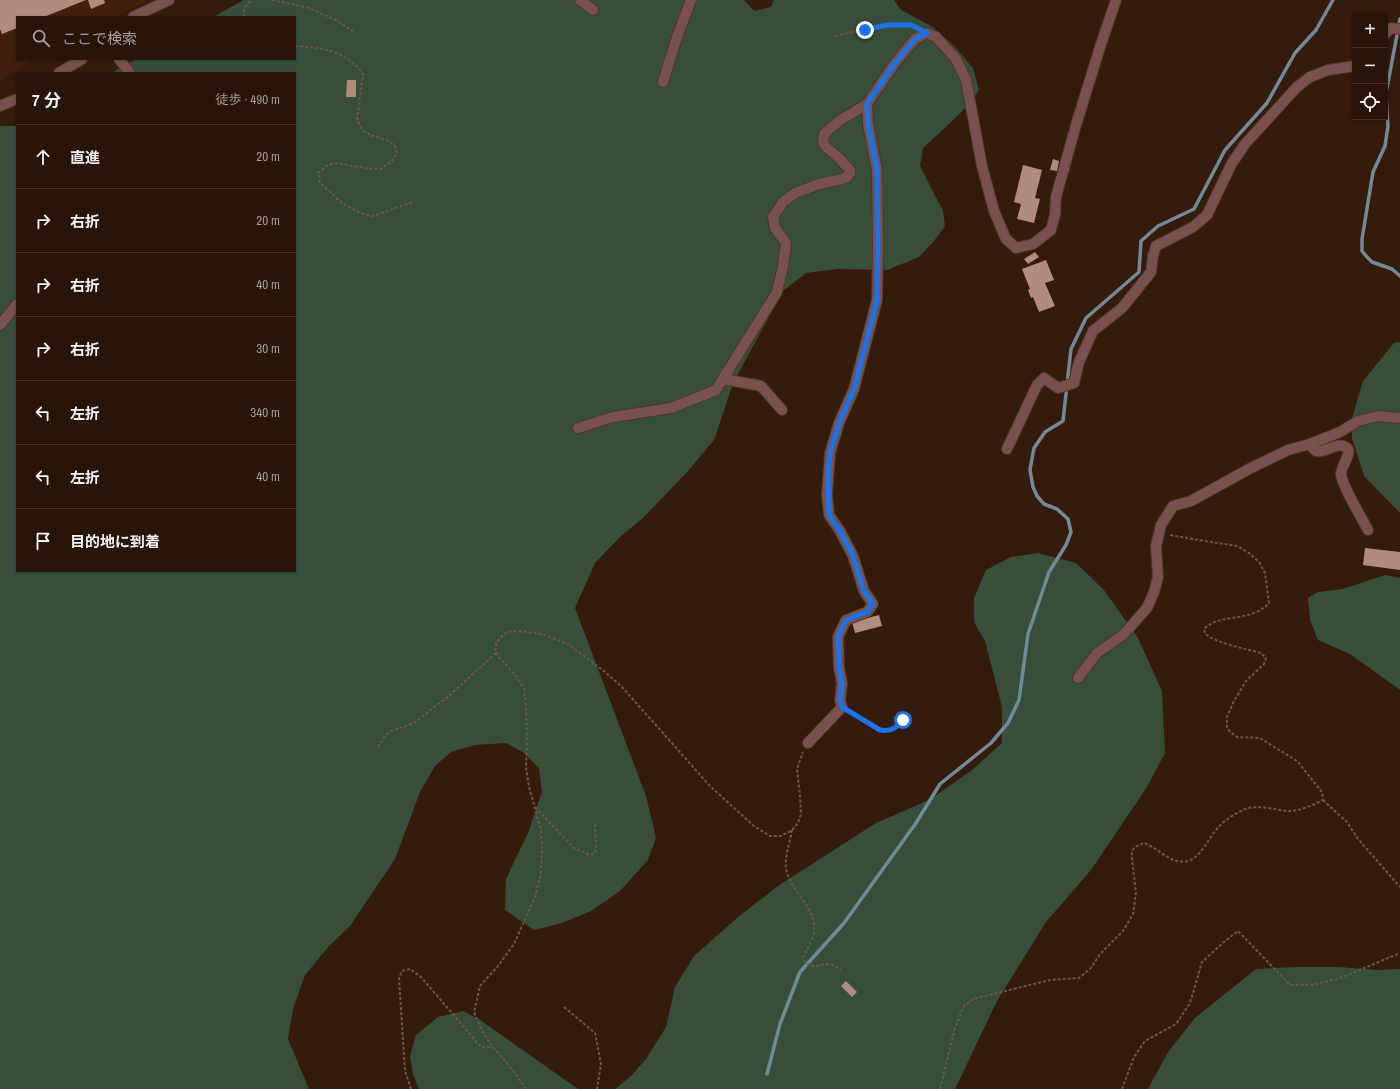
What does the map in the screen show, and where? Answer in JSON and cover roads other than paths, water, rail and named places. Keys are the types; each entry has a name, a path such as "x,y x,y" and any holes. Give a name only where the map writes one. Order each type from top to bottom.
{"street":[{"path":"135,16 169,0"},
{"path":"580,0 592,10"},
{"path":"664,82 677,37 691,0"},
{"path":"578,428 613,417 671,408 716,390 777,292 783,266 786,243 775,228 773,217 782,202 795,193 819,184 847,177 850,170 825,146 823,142 824,134 839,121 867,104 895,63 915,39 927,33 936,37 956,60 966,80 982,166 994,211 1006,239 1016,248 1033,244 1051,230 1055,215 1056,197 1076,125 1100,44 1116,0"},
{"path":"62,72 80,60"},
{"path":"120,60 129,72"},
{"path":"1007,449 1037,385 1044,378 1058,388 1074,382 1079,362 1093,331 1122,308 1151,272 1156,246 1193,227 1207,215 1232,163 1252,136 1297,86 1310,77 1328,70 1352,66"},
{"path":"0,106 16,99"},
{"path":"808,743 842,707 840,700 842,683 839,668 838,637 846,620 867,612 873,604 864,591 853,556 840,531 829,515 827,494 830,453 839,423 854,389 877,300 877,170 868,124 867,104"},
{"path":"0,325 16,305"},
{"path":"723,379 761,386 782,410"},
{"path":"1078,678 1096,653 1123,635 1147,608 1154,592 1158,577 1156,546 1159,532 1161,525 1173,506 1191,501 1249,469 1288,450 1310,444 1340,432 1358,421 1378,416 1400,418"},
{"path":"1310,444 1315,451 1319,452 1342,446 1349,450 1349,455 1341,472 1351,498 1368,530"}],"waterway":[{"path":"767,1074 780,1024 800,972 844,923 916,823 940,784 991,743 1008,723 1019,700 1028,634 1049,572 1066,545 1071,532 1068,519 1057,509 1044,504 1037,496 1033,487 1030,470 1034,448 1045,432 1063,421 1071,349 1086,318 1139,272 1141,241 1158,226 1194,209 1225,150 1267,103 1295,53 1316,30 1333,0"},
{"path":"1400,19 1386,93 1388,126 1385,146 1373,172 1362,239 1362,251 1372,262 1392,269 1400,276"}]}
